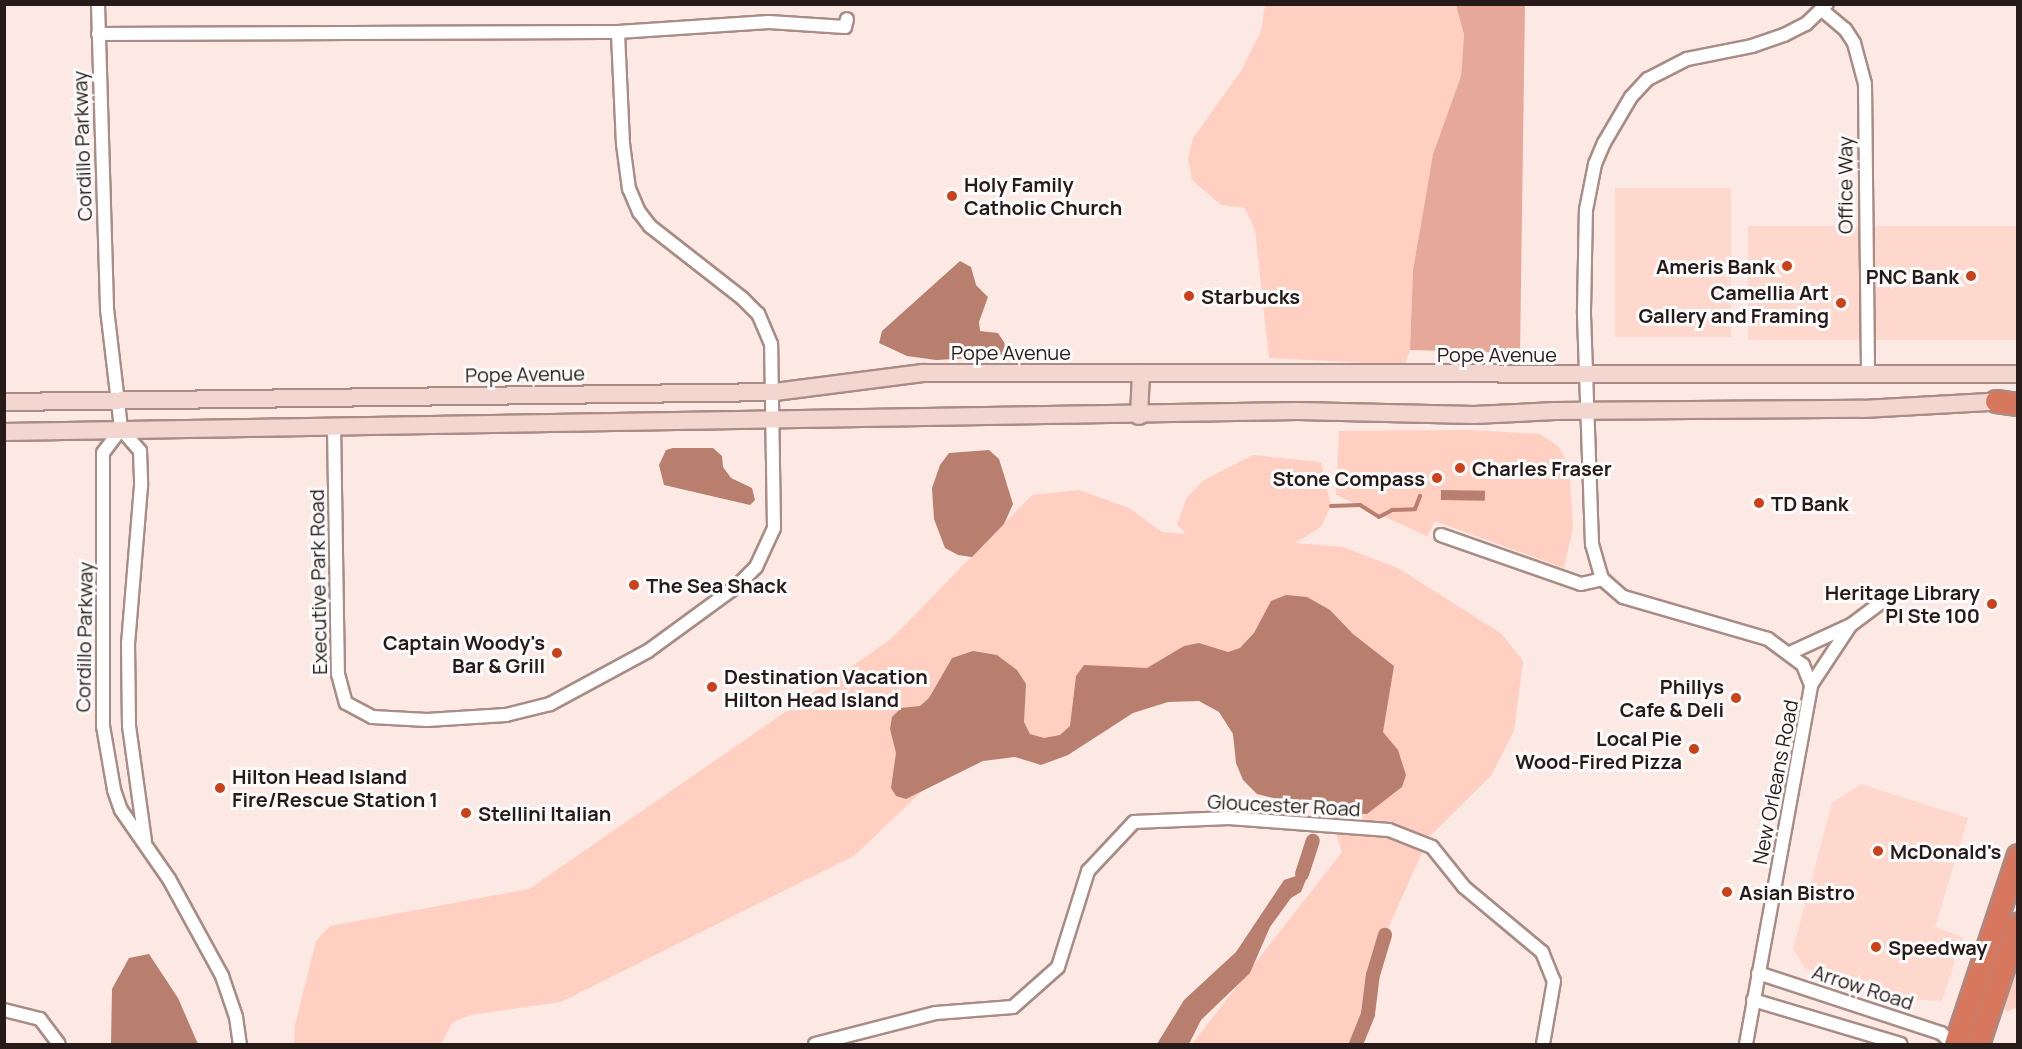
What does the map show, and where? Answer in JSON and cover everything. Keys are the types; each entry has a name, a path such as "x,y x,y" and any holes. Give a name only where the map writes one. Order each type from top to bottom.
{"highway":[{"path":"1996,401 2018,402"},
{"path":"1954,1044 2018,855"},
{"path":"1978,1044 2018,923"}],"main road":[{"path":"1984,372 2018,364"},
{"name":"Pope Avenue","path":"4,402 775,392 923,373 1868,375 1984,372 2018,374"},
{"path":"1139,416 1141,374"},
{"path":"4,432 334,425 1139,416 1298,411 1588,413 1863,409 1996,401"}],"street":[{"name":"Cordillo Parkway","path":"98,4 107,309 121,429 140,451 141,486 128,643 129,726 145,841"},
{"path":"1441,535 1581,584 1602,579 1592,544 1586,375 1586,210 1595,164 1631,97 1663,69 1784,35 1825,7"},
{"name":"Office Way","path":"1825,7 1854,43 1865,84 1868,375"},
{"path":"98,34 618,32 769,22 845,27 847,19"},
{"name":"Executive Park Road","path":"334,425 341,688 346,703 372,717 427,720 506,715 550,704 648,651 737,586 756,567 774,528 772,419 775,392 771,344 758,314 639,212 629,189 623,144 618,32"},
{"name":"Cordillo Parkway","path":"121,429 103,453 103,726 114,790 121,810 145,841 222,976 236,1017 240,1044"},
{"name":"New Orleans Road","path":"1602,579 1623,597 1768,639 1790,653 1803,665 1811,685 1746,1044"},
{"path":"1790,653 1851,625 1891,595"},
{"path":"1811,685 1851,625"},
{"name":"Gloucester Road","path":"815,1044 936,1013 1013,1007 1058,968 1088,871 1134,822 1229,818 1389,830 1432,847 1464,887 1542,952 1554,981 1543,1044"},
{"name":"Arrow Road","path":"1758,973 1941,1033 1954,1044"},
{"path":"1753,1000 1901,1044"},
{"path":"4,1010 40,1019 59,1044"}],"shaded area":[{"path":"1265,5 1456,5 1464,35 1461,76 1433,154 1413,270 1410,350 1405,365 1269,358 1255,230 1245,208 1221,205 1192,180 1188,158 1193,138 1241,71 1261,31"},
{"path":"1456,5 1525,5 1520,353 1410,350 1413,270 1433,154 1461,76 1464,35"},
{"path":"1615,188 1731,188 1731,337 1615,337"},
{"path":"1748,226 2017,226 2017,340 1748,340"},
{"path":"960,261 971,267 976,285 988,297 979,322 980,331 998,333 1013,356 936,360 907,356 879,343 882,331"},
{"path":"1468,430 1540,434 1559,447 1569,467 1573,527 1564,568 1435,521 1427,536 1336,495 1339,431"},
{"path":"713,448 722,456 723,467 731,478 752,488 755,500 750,505 664,485 659,465 666,450"},
{"path":"989,450 999,459 1013,504 1004,524 972,557 958,555 945,548 934,519 932,488 940,465 949,453"},
{"path":"1253,455 1321,462 1331,506 1321,527 1295,543 1343,547 1398,568 1502,634 1523,661 1514,731 1491,776 1429,837 1385,935 1373,975 1368,1014 1356,1044 1192,1044 1342,852 1329,812 1203,669 1056,752 983,733 854,856 561,1002 470,1015 452,1023 441,1044 294,1044 295,1025 316,941 330,926 529,889 891,639 1032,495 1079,490 1129,508 1162,532 1186,534 1177,524 1187,497 1204,480"},
{"path":"1441,490 1485,491 1485,501 1441,500"},
{"path":"1286,595 1307,597 1330,610 1353,634 1394,666 1383,732 1398,750 1406,775 1402,787 1367,814 1329,812 1257,794 1243,780 1236,763 1233,734 1219,712 1199,701 1168,702 1133,713 1068,755 1041,765 1015,757 983,761 906,799 896,796 891,788 896,753 890,729 892,717 901,708 920,706 929,698 952,658 973,651 997,655 1017,670 1026,684 1024,722 1030,734 1044,738 1060,735 1070,726 1076,676 1084,665 1147,668 1184,646 1199,643 1228,652 1240,648 1254,633 1271,601"},
{"path":"1861,784 1968,818 1935,927 1963,937 1942,1001 1889,998 1805,968 1793,949 1832,803"},
{"path":"1302,874 1307,877 1301,892 1291,898 1270,927 1250,973 1201,1020 1189,1044 1157,1044 1184,1000 1236,952 1284,880"},
{"path":"2017,952 2017,1007 2007,1012 2002,1001"},
{"path":"149,954 178,998 198,1044 111,1044 112,989 129,958"}],"waterway":[{"path":"1331,506 1360,505 1379,517 1392,510 1415,509 1420,496"},
{"path":"1302,874 1313,841"},
{"path":"1356,1044 1368,1014 1373,975 1385,935"}],"place":[{"name":"Holy Family Catholic Church","path":"952,196"},
{"name":"Ameris Bank","path":"1787,266"},
{"name":"PNC Bank","path":"1971,276"},
{"name":"Starbucks","path":"1189,296"},
{"name":"Camellia Art Gallery and Framing","path":"1841,303"},
{"name":"Charles Fraser","path":"1460,468"},
{"name":"Stone Compass","path":"1437,478"},
{"name":"TD Bank","path":"1759,503"},
{"name":"The Sea Shack","path":"634,585"},
{"name":"Heritage Library Pl Ste 100","path":"1992,604"},
{"name":"Captain Woody's Bar & Grill","path":"557,653"},
{"name":"Destination Vacation Hilton Head Island","path":"712,687"},
{"name":"Phillys Cafe & Deli","path":"1736,698"},
{"name":"Local Pie Wood-Fired Pizza","path":"1694,749"},
{"name":"Hilton Head Island Fire/Rescue Station 1","path":"220,788"},
{"name":"Stellini Italian","path":"466,813"},
{"name":"McDonald's","path":"1878,851"},
{"name":"Asian Bistro","path":"1727,892"},
{"name":"Speedway","path":"1876,947"}]}
